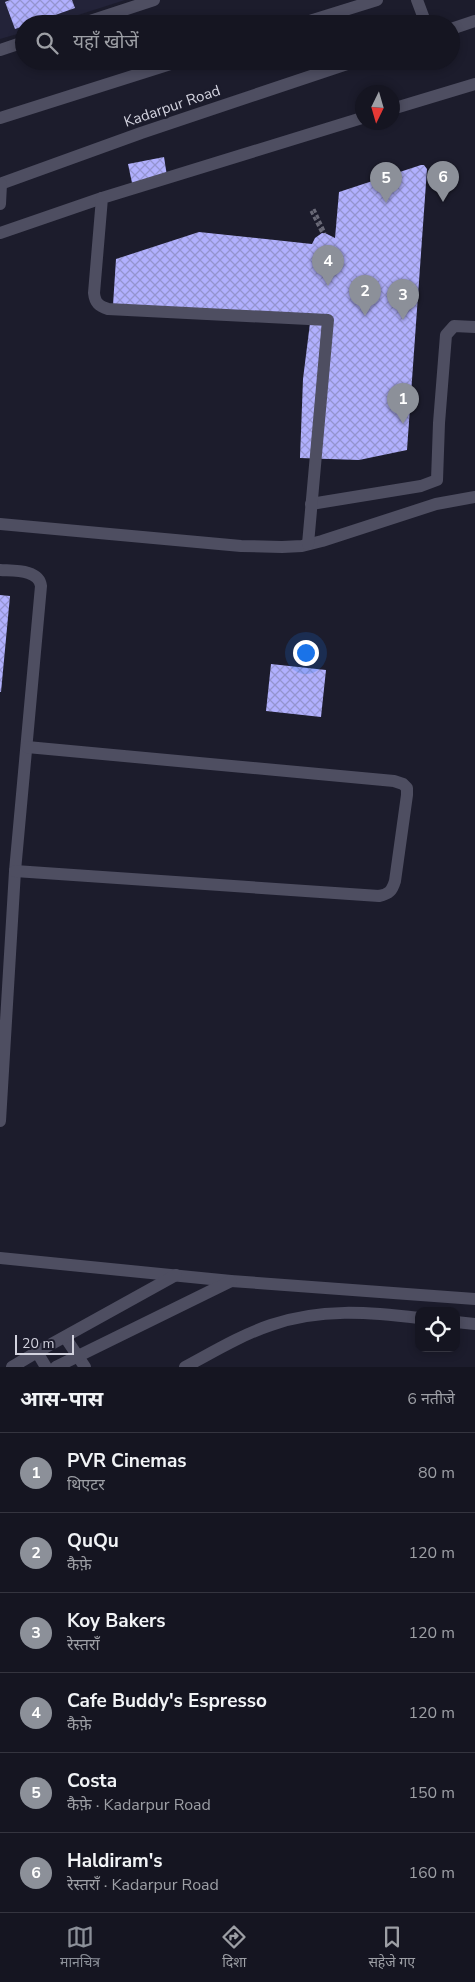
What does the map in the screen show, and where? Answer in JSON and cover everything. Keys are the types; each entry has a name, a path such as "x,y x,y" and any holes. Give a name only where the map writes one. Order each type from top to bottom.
{"street":[{"path":"108,15 154,0"},
{"path":"319,15 341,5 376,0"},
{"path":"417,0 423,15"},
{"path":"460,26 475,21"},
{"path":"0,50 15,45"},
{"path":"0,118 152,70"},
{"name":"Kadarpur Road","path":"1,184 141,133 329,70"},
{"path":"400,107 475,84"},
{"path":"0,233 102,198 355,120"},
{"path":"0,204 1,184"},
{"path":"102,198 94,293 95,300 100,306 108,309 328,320 308,544"},
{"path":"443,503 437,480 439,423 446,335 454,326 475,327"},
{"path":"311,504 421,486 437,480"},
{"path":"0,524 240,546 282,547 308,544 443,503 475,497"},
{"path":"0,570 30,574 40,580 15,871 0,1121"},
{"path":"15,871 369,895 387,894 393,890 395,881 407,795 407,788 403,784 394,781 26,747"},
{"path":"0,1258 230,1281 475,1299"},
{"path":"12,1367 176,1275"},
{"path":"56,1367 230,1281"},
{"path":"189,1366 250,1333 302,1316 335,1312 415,1318"},
{"path":"460,1322 475,1324"},
{"path":"65,1337 85,1367"},
{"path":"37,1352 46,1367"}],"path":[{"path":"312,210 323,233"}],"shaded area":[{"path":"0,0 125,0 78,15 15,15 15,35 0,39"}],"building":[{"path":"10,0 72,0 75,8 55,15 15,15 15,29 5,2"},
{"path":"164,157 167,176 132,183 128,164"},
{"path":"424,165 427,169 407,450 359,460 300,458 303,379 311,315 113,305 116,259 199,232 312,244 315,238 322,233 335,238 339,192"},
{"path":"0,595 10,596 1,692 0,692"},
{"path":"271,664 326,670 321,717 266,711"}],"place":[{"name":"Haldiram's","path":"443,202"},
{"name":"Costa","path":"386,203"},
{"name":"Cafe Buddy's Espresso","path":"328,286"},
{"name":"QuQu","path":"365,316"},
{"name":"Koy Bakers","path":"403,320"},
{"name":"PVR Cinemas","path":"403,424"}]}
